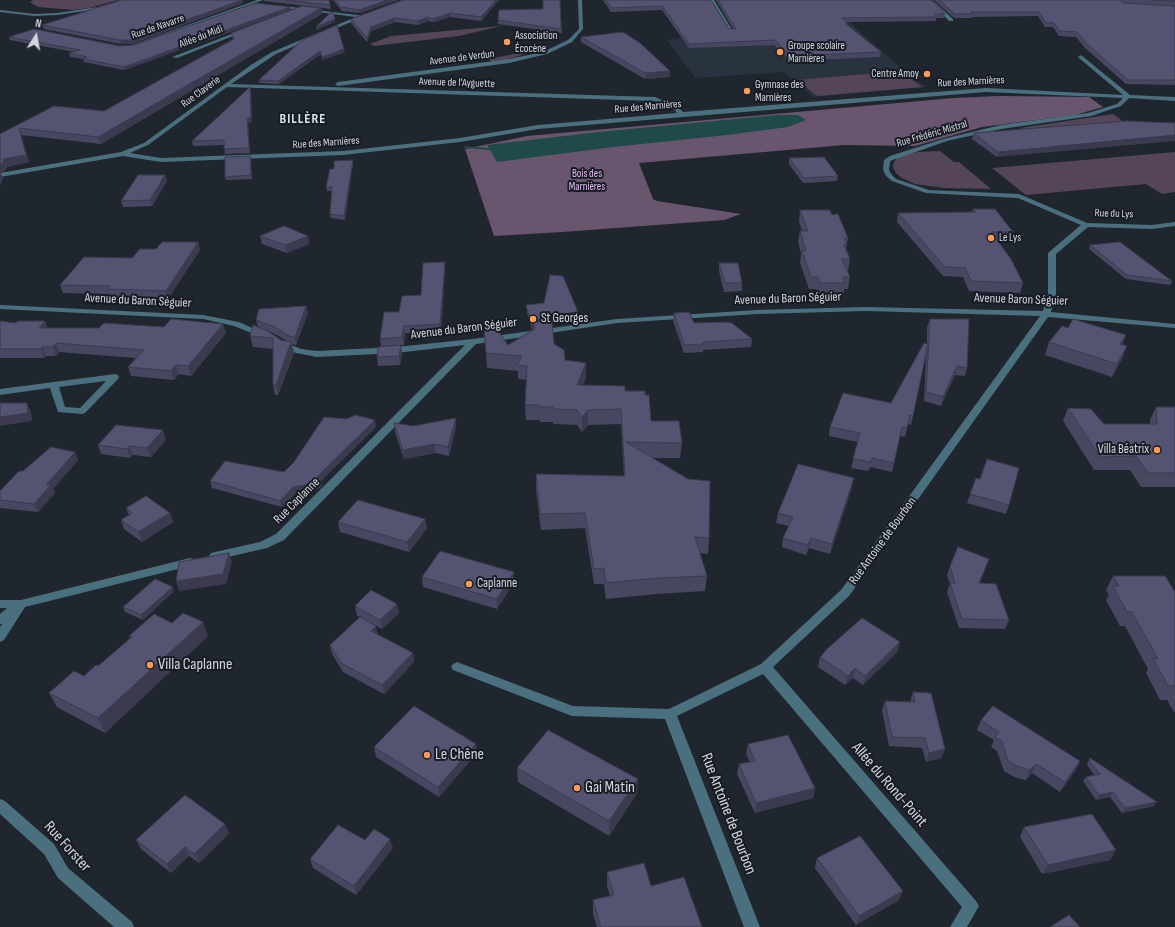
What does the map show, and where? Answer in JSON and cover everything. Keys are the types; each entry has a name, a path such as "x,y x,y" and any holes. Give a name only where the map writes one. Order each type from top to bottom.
{"street":[{"path":"0,11 34,15 57,14 98,8 126,0"},
{"name":"Avenue de Verdun","path":"308,88 509,61 545,53 570,41 581,29 580,0"},
{"path":"712,0 732,32"},
{"path":"930,0 952,20"},
{"path":"242,1 254,2"},
{"name":"Rue de Navarre","path":"113,45 120,47 133,46 254,2 262,2"},
{"path":"270,5 360,17"},
{"path":"287,15 302,9"},
{"name":"Rue Claverie","path":"0,175 123,154 146,144 228,86 253,66 274,53 314,34 367,14"},
{"name":"Allée du Midi","path":"175,57 250,29"},
{"path":"1081,57 1128,96"},
{"name":"Avenue de l'Ayguette","path":"228,86 655,99 677,109 681,114"},
{"name":"Rue des Marnières","path":"123,154 161,160 343,153 460,140 538,127 986,90 1175,99"},
{"name":"Rue Frédéric Mistral","path":"1086,224 1019,196 928,192 915,188 894,180 888,175 886,164 887,160 899,154 945,140 1001,128 1089,115 1119,105 1128,96"},
{"name":"Rue du Lys","path":"1046,314 1052,294 1052,253 1086,224 1152,227 1175,224"},
{"name":"Avenue du Baron Séguier","path":"0,308 203,317 236,324 273,338 287,347 317,354 396,350 473,342 617,321 757,312 866,309"},
{"name":"Avenue Baron Séguier","path":"866,309 1046,314 1175,326"},
{"name":"Rue Antoine de Bourbon","path":"457,667 572,711 670,714 765,667 845,592 1046,314"},
{"name":"Rue Caplanne","path":"0,620 21,604 263,544 280,538 473,342"},
{"path":"0,392 115,377 82,411 61,410 54,386"},
{"path":"0,604 21,604"},
{"path":"0,637 21,604"},
{"name":"Allée du Rond-Point","path":"765,667 971,906 958,927"},
{"name":"Rue Antoine de Bourbon","path":"670,714 752,927"},
{"name":"Rue Forster","path":"0,805 49,848 63,873 126,927"}],"shaded area":[{"path":"33,0 118,0 89,8 73,10 38,7 30,2"},
{"name":"Groupe scolaire Marnières","path":"834,8 896,64 926,87 813,97 783,72 695,78 667,40 728,32"},
{"path":"501,26 459,36 374,46 370,44 391,36"},
{"path":"543,48 506,60 492,62 489,59"},
{"path":"900,71 922,87 817,96 798,80"},
{"path":"1113,114 1124,122 1020,128"},
{"path":"777,115 798,115 806,120 788,127 497,162 487,145 599,132"},
{"path":"940,151 954,162 959,162 991,189 944,188 915,184 902,178 896,173 893,167 897,158 904,155 917,152"},
{"path":"1175,152 1175,192 1162,194 1146,184 1026,195 992,168"}],"green space":[{"name":"Bois des Marnières","path":"998,96 1089,97 1103,107 1075,115 982,127 915,146 844,145 639,163 653,199 657,201 741,214 724,220 562,232 494,236 465,149 527,136 954,98"}],"building":[{"path":"122,0 242,0 131,40 120,40 42,25"},
{"path":"286,0 329,0 330,5"},
{"path":"335,0 387,0 359,10 341,7"},
{"path":"403,0 496,0 481,17 450,13 433,19 428,17 418,21 395,18 371,27 367,38 351,19"},
{"path":"543,0 560,0 561,29 498,20 499,10 543,9"},
{"path":"606,0 711,0 729,29 736,29 718,0 931,0 945,14 934,14 937,17 842,18 847,23 845,23 881,52 791,56 775,40 689,44 662,6 611,8"},
{"path":"939,0 1121,0 1123,3 1175,6 1175,80 1128,80 1086,43 1077,32 1060,31 1054,23 1046,23 1039,12 971,12 973,14 955,14"},
{"path":"1151,0 1175,0 1175,1"},
{"path":"255,3 290,7 124,67 83,59 87,57 69,53 80,50 9,37 34,29 120,46 134,45"},
{"path":"302,6 321,8 98,137 19,128 26,155 4,159 3,163 0,164 0,134 54,106 104,111 234,39 231,33"},
{"path":"331,12 333,13 335,19 316,27"},
{"path":"337,25 344,49 322,57 320,51 278,81 259,80 301,41"},
{"path":"623,32 640,43 670,71 645,73 581,37"},
{"path":"250,87 251,118 247,118 249,148 224,149 224,140 192,141"},
{"path":"1126,121 1175,123 1175,135 998,152 974,133"},
{"path":"250,156 251,175 225,177 225,157"},
{"path":"824,157 838,176 804,178 789,158"},
{"path":"353,160 344,216 330,214 332,187 326,187 330,169 334,169 334,161"},
{"path":"138,175 165,175 150,200 121,201"},
{"path":"973,209 995,209 1013,232 991,232 1011,259 1023,283 971,281 965,268 945,267 898,213 976,212"},
{"path":"800,210 830,210 832,215 838,214 848,238 844,238 847,245 844,245 850,259 842,259 850,277 843,277 845,283 820,283 818,277 811,277 802,251 806,251 800,231 808,231"},
{"path":"284,226 308,236 285,245 260,236"},
{"path":"162,242 198,242 166,291 107,289 110,286 60,285 84,257 132,258 140,249 156,249"},
{"path":"1120,242 1172,281 1127,275 1090,245"},
{"path":"445,262 440,324 404,326 402,337 380,339 384,312 399,312 402,296 421,295 423,263"},
{"path":"719,263 738,263 742,283 725,283"},
{"path":"550,275 563,276 578,312 551,315 551,318 531,321 526,305 544,303"},
{"path":"306,306 295,337 289,336 275,327 256,320 259,309"},
{"path":"689,312 694,323 732,323 752,339 703,342 704,344 684,345 674,313"},
{"path":"171,319 223,324 188,366 176,365 171,371 128,367 144,350 56,343 53,347 42,347 41,349 0,349 0,321 15,323 18,321 45,321 39,328 99,328 104,323 164,327"},
{"path":"930,319 969,319 967,368 957,366 943,397 926,392"},
{"path":"1073,319 1126,335 1120,344 1127,346 1117,364 1049,342 1062,326 1068,328"},
{"path":"552,320 554,344 564,350 565,360 586,363 577,385 625,386 625,391 645,391 645,395 649,395 651,421 679,421 682,443 626,442 688,479 710,481 709,538 695,537 707,576 658,578 606,583 604,568 594,569 585,513 540,514 536,474 625,476 621,409 588,410 582,417 577,410 553,409 553,407 540,407 540,405 525,405 527,366 517,365 522,356 486,353 484,330 496,328 508,345 535,329 533,323"},
{"path":"253,325 267,331 281,340 291,342 276,385 273,384 273,338 250,336"},
{"path":"924,343 928,344 913,416 910,415 907,428 902,427 894,463 872,458 871,462 853,459 860,433 830,427 843,393 891,403"},
{"path":"401,345 399,356 377,357 378,347"},
{"path":"0,403 27,403 28,413 0,417"},
{"path":"1156,407 1175,407 1175,473 1148,473 1136,456 1100,457 1068,408 1091,409 1104,424 1157,424"},
{"path":"356,415 375,420 316,478 321,479 317,483 293,487 280,501 210,481 225,461 284,472 294,462 324,417 346,419"},
{"path":"456,418 448,447 434,444 403,450 394,423 413,426"},
{"path":"116,425 163,430 147,448 129,446 127,449 98,445"},
{"path":"51,447 75,452 46,485 51,485 34,504 0,500 0,491 19,471 23,471"},
{"path":"987,459 1019,468 1009,505 970,494 976,478 980,479"},
{"path":"798,464 854,478 832,544 811,538 808,545 783,538 793,517 778,513"},
{"path":"146,496 170,513 138,532 121,520 132,513 126,508"},
{"path":"358,500 425,519 407,542 338,522"},
{"path":"958,547 989,559 979,583 996,584 1009,620 962,619 950,583 955,583 950,566"},
{"name":"Caplanne","path":"440,551 514,572 497,599 422,577"},
{"path":"229,553 223,574 176,581 179,562"},
{"path":"1113,576 1165,576 1175,592 1175,686 1168,686 1153,658 1158,659 1132,612 1127,612 1113,586 1119,586"},
{"path":"155,579 173,587 141,615 123,607"},
{"path":"371,590 397,604 380,620 355,606"},
{"path":"183,613 203,622 98,718 49,693 74,671 84,676 96,665 98,666 132,637 129,636 154,614 172,623"},
{"path":"360,617 376,626 371,631 413,653 382,685 341,663 330,645"},
{"path":"862,618 900,642 865,676 855,668 848,676 820,657"},
{"path":"913,692 931,693 945,749 929,753 925,738 892,737 885,701 915,702"},
{"name":"Le Chêne","path":"414,706 476,744 438,787 374,747"},
{"path":"993,706 1080,761 1065,782 1036,764 1030,770 1019,767 1008,761 1002,741 995,737 999,732 981,720"},
{"name":"Gai Matin","path":"548,730 638,779 609,821 517,768"},
{"path":"788,735 815,788 756,803 739,764 755,761 748,744"},
{"path":"1090,758 1157,802 1125,808 1113,792 1099,795 1086,777 1100,774 1089,760"},
{"path":"185,795 225,824 194,854 185,847 167,864 136,840"},
{"path":"1092,814 1116,850 1048,865 1024,827"},
{"path":"338,825 365,840 374,829 390,839 354,886 310,859"},
{"path":"860,836 903,891 859,916 817,858"},
{"path":"644,863 651,886 684,877 702,927 601,927 593,900 614,895 607,872"},
{"path":"1069,915 1080,927 1050,927"}],"waterway":[{"path":"466,147 500,150"}],"place":[{"name":"Association Écocène","path":"507,42"},
{"name":"Groupe scolaire Marnières","path":"780,52"},
{"name":"Centre Amoy","path":"927,74"},
{"name":"Gymnase des Marnières","path":"747,91"},
{"name":"Le Lys","path":"991,238"},
{"name":"St Georges","path":"533,319"},
{"name":"Villa Béatrix","path":"1157,450"},
{"name":"Caplanne","path":"469,584"},
{"name":"Villa Caplanne","path":"150,665"},
{"name":"Le Chêne","path":"427,755"},
{"name":"Gai Matin","path":"577,788"}],"district":[{"name":"BILLÈRE","path":"303,119"}]}
